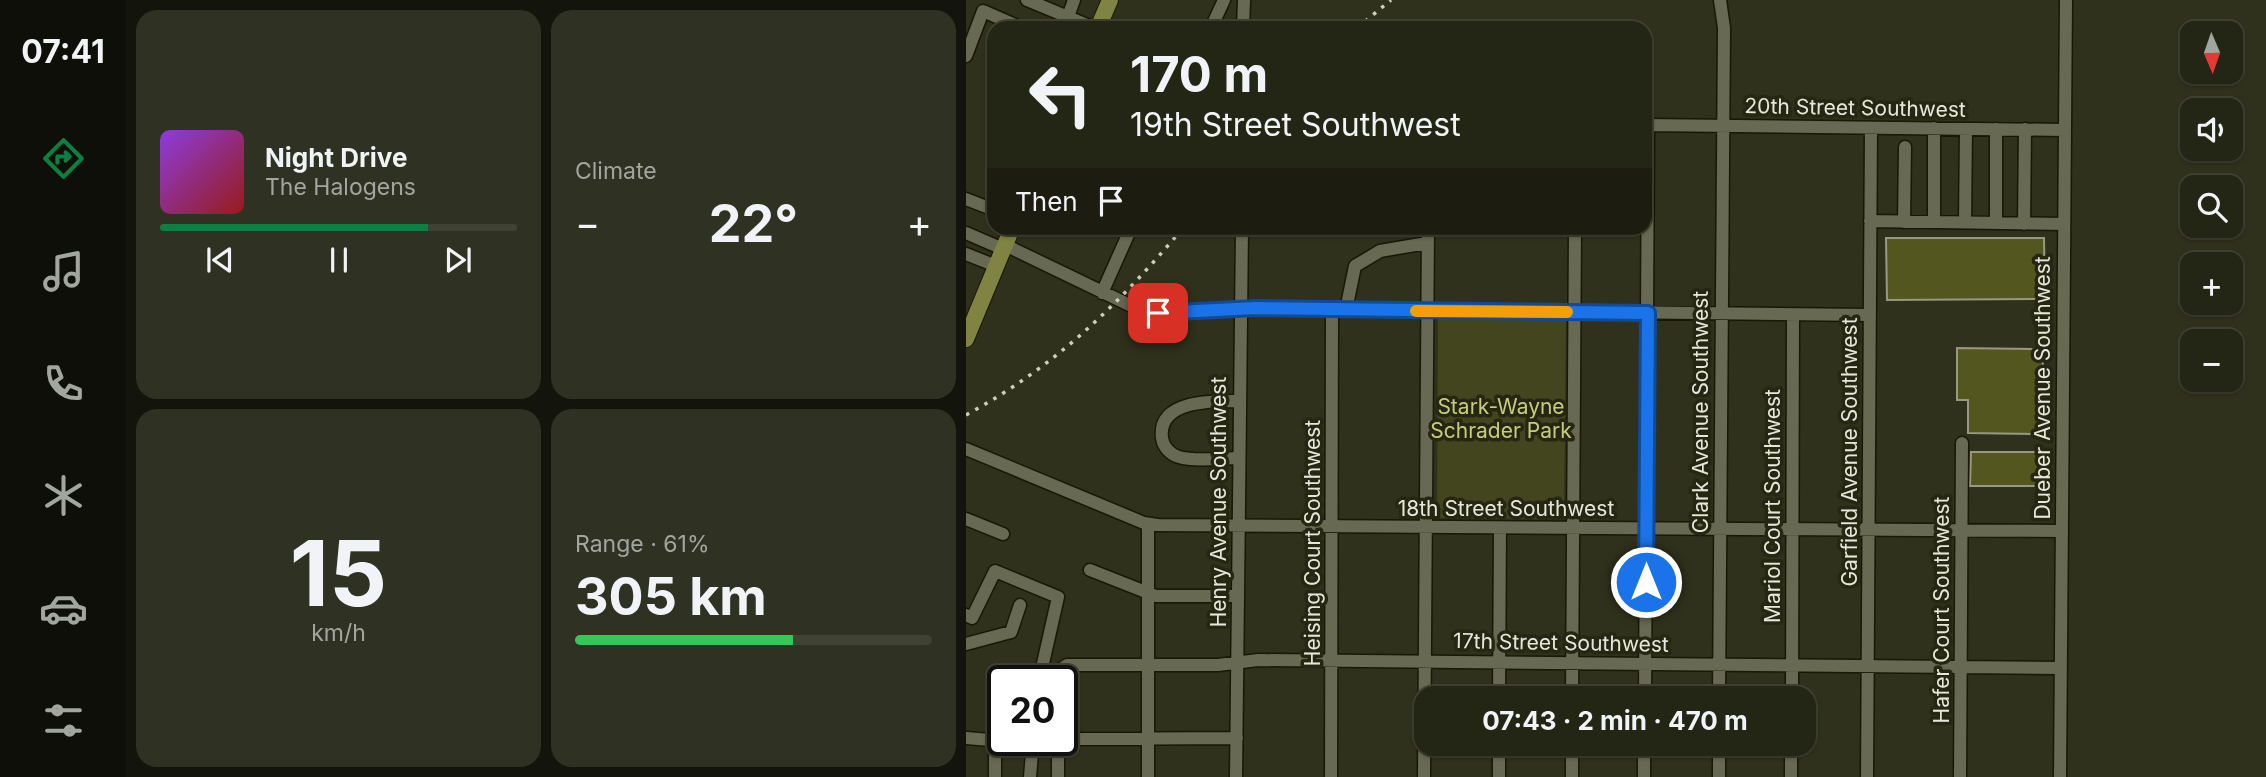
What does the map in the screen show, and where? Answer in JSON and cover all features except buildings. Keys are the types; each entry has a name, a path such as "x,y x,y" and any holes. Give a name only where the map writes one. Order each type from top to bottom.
{"main road":[{"path":"1100,21 1110,0"},
{"path":"969,320 1009,235"}],"street":[{"path":"1027,0 1078,21"},
{"path":"1068,17 1074,0"},
{"path":"1214,21 1224,0"},
{"path":"1243,21 1244,0"},
{"name":"Clark Avenue Southwest","path":"1719,686 1724,28 1720,0"},
{"name":"Dueber Avenue Southwest","path":"2060,777 2066,0"},
{"path":"966,56 983,11 1006,21"},
{"name":"20th Street Southwest","path":"1652,125 2064,130"},
{"name":"Garfield Avenue Southwest","path":"1867,777 1871,128"},
{"path":"1934,128 1934,222"},
{"path":"1965,222 1966,129"},
{"path":"1996,129 1996,223"},
{"path":"2024,224 2025,129"},
{"path":"1904,222 1905,147"},
{"path":"966,199 987,207"},
{"path":"1870,221 2064,224"},
{"path":"966,233 1004,247 1151,313 1240,309 1870,315"},
{"path":"1102,293 1127,235"},
{"name":"Henry Avenue Southwest","path":"1236,777 1242,235"},
{"path":"1424,777 1427,235"},
{"path":"1572,686 1575,235"},
{"path":"1645,686 1647,235"},
{"name":"Heising Court Southwest","path":"1331,777 1332,527 1339,310 1355,266 1380,251 1427,243"},
{"path":"966,254 996,267"},
{"name":"Mariol Court Southwest","path":"1792,686 1793,315"},
{"path":"1239,401 1203,401 1177,410 1168,418 1161,436 1165,448 1181,458 1239,458"},
{"name":"Hafer Court Southwest","path":"1960,777 1962,443"},
{"name":"18th Street Southwest","path":"966,449 1148,524 2061,531"},
{"path":"966,519 1003,534"},
{"path":"1148,524 1148,777"},
{"path":"1499,686 1500,528"},
{"path":"1090,570 1156,596 1238,596"},
{"path":"966,615 972,618 995,571 1058,597 1043,665"},
{"path":"966,644 1011,632 1020,605"},
{"name":"17th Street Southwest","path":"1078,666 1425,660 2060,668"},
{"path":"1078,740 1237,737"},
{"path":"966,738 990,740 995,744 995,777"},
{"path":"1030,777 1032,756"},
{"path":"1058,777 1059,756"},
{"path":"1499,756 1499,777"},
{"path":"1572,756 1573,777"},
{"path":"1644,756 1644,777"},
{"path":"1719,756 1719,777"},
{"path":"1791,756 1791,777"}],"green space":[{"name":"Stark-Wayne Schrader Park","path":"1438,319 1566,320 1564,519 1437,518"}],"railway":[{"path":"1366,21 1391,0"},
{"path":"966,415 1029,376 1084,332 1134,283 1177,235"}],"slow traffic":[{"path":"1416,311 1567,312"}],"route":[{"path":"1158,313 1255,308 1648,313 1646,582"}]}
